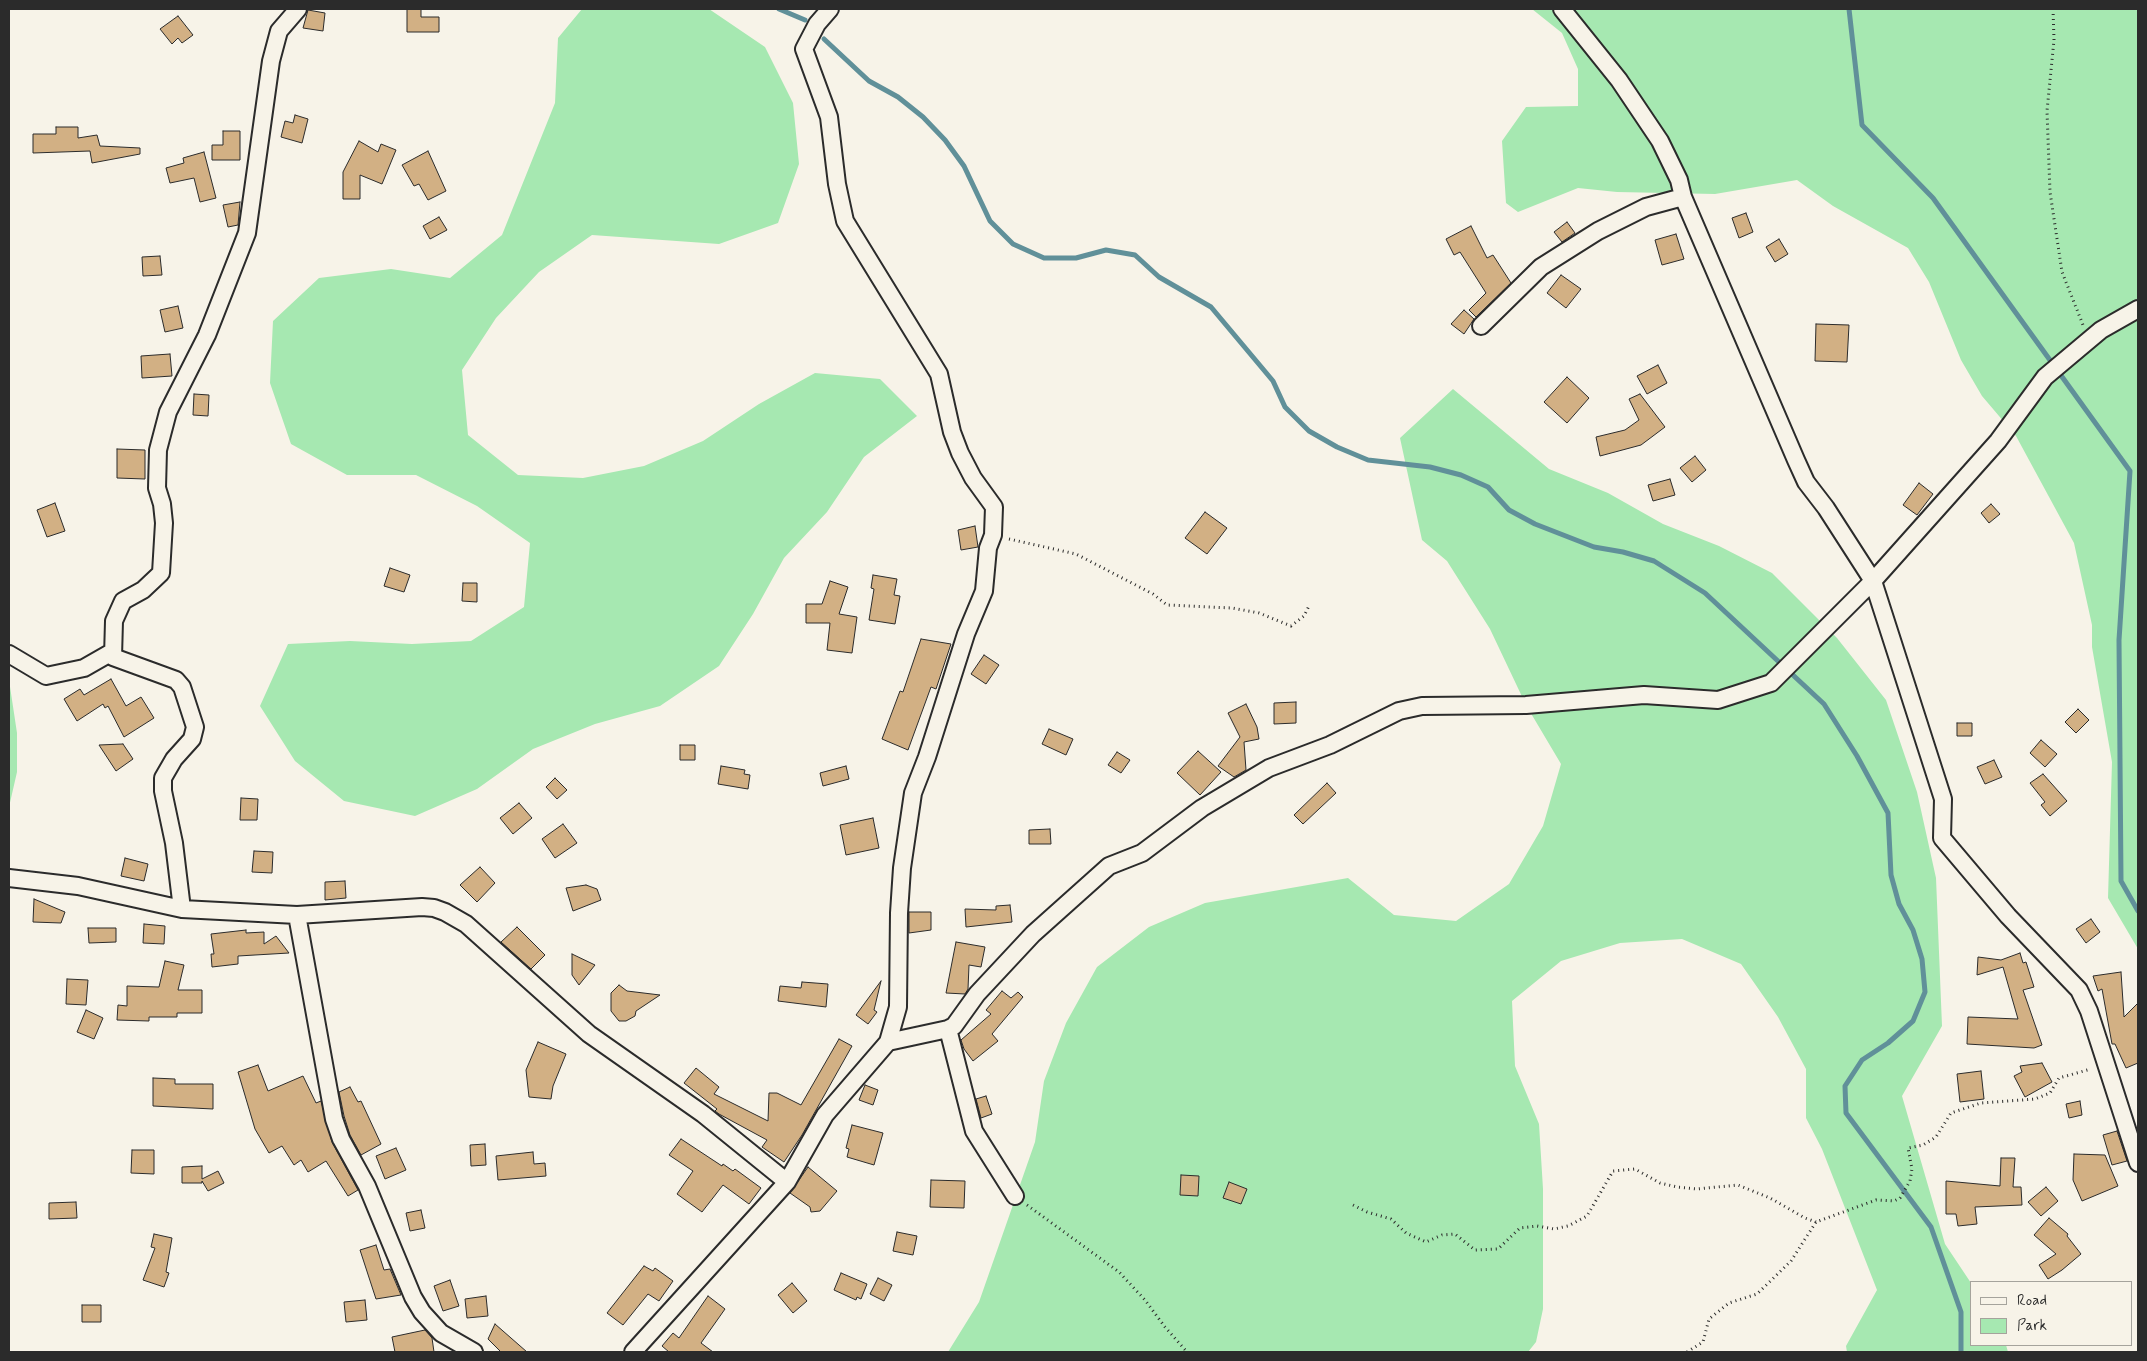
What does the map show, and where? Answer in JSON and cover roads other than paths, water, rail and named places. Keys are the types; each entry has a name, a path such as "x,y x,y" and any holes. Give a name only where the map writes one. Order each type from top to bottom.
{"street":[{"path":"182,909 174,843 163,791 163,778 174,759 192,739 195,727 191,710 182,687 176,680 114,658 112,652 114,621 123,601 143,590 162,573 164,524 162,504 157,488 158,450 168,412 207,335 247,233 271,60 279,31 298,9"},
{"path":"633,1352 787,1182 825,1115 888,1042 898,1007 899,913 902,868 912,792 927,757 966,634 984,591 988,548 993,535 994,507 973,478 952,432 939,374 845,221 837,184 829,117 804,48 817,24 830,9"},
{"path":"1562,9 1619,80 1660,141 1679,180 1683,196 1806,482 1826,508 1873,581 1943,799 1942,838 2008,916 2079,990 2089,1011 2138,1163"},
{"path":"1482,326 1541,267 1598,231 1646,207 1683,196"},
{"path":"888,1042 948,1029 961,1018 977,994 1034,934 1109,866 1142,853 1202,808 1269,768 1330,745 1400,711 1422,706 1526,705 1644,695 1718,700 1744,694 1771,683 1873,581 1998,441 2045,377 2089,339 2138,308"},
{"path":"9,654 46,676 84,668 112,652"},
{"path":"9,878 78,886 182,909 297,915 422,907 434,908 445,912 466,924 589,1034 703,1114 787,1182"},
{"path":"297,915 334,1120 341,1139 367,1186 422,1312 441,1333 474,1352"},
{"path":"948,1029 974,1131 1015,1196"}],"waterway":[{"path":"779,9 805,20"},
{"path":"1849,9 1862,125 1933,198 2130,471 2119,640 2121,881 2138,911"},
{"path":"824,39 869,81 898,97 923,117 945,140 964,166 990,221 1013,244 1044,258 1076,258 1106,250 1135,255 1159,277 1211,307 1273,381 1285,407 1309,431 1337,447 1368,460 1430,467 1461,475 1488,487 1509,510 1535,524 1594,547 1623,552 1654,561 1705,593 1824,704 1857,756 1888,813 1891,875 1899,904 1913,930 1922,959 1925,992 1913,1021 1888,1043 1862,1060 1845,1086 1846,1113 1931,1227 1961,1312 1961,1352"}]}
